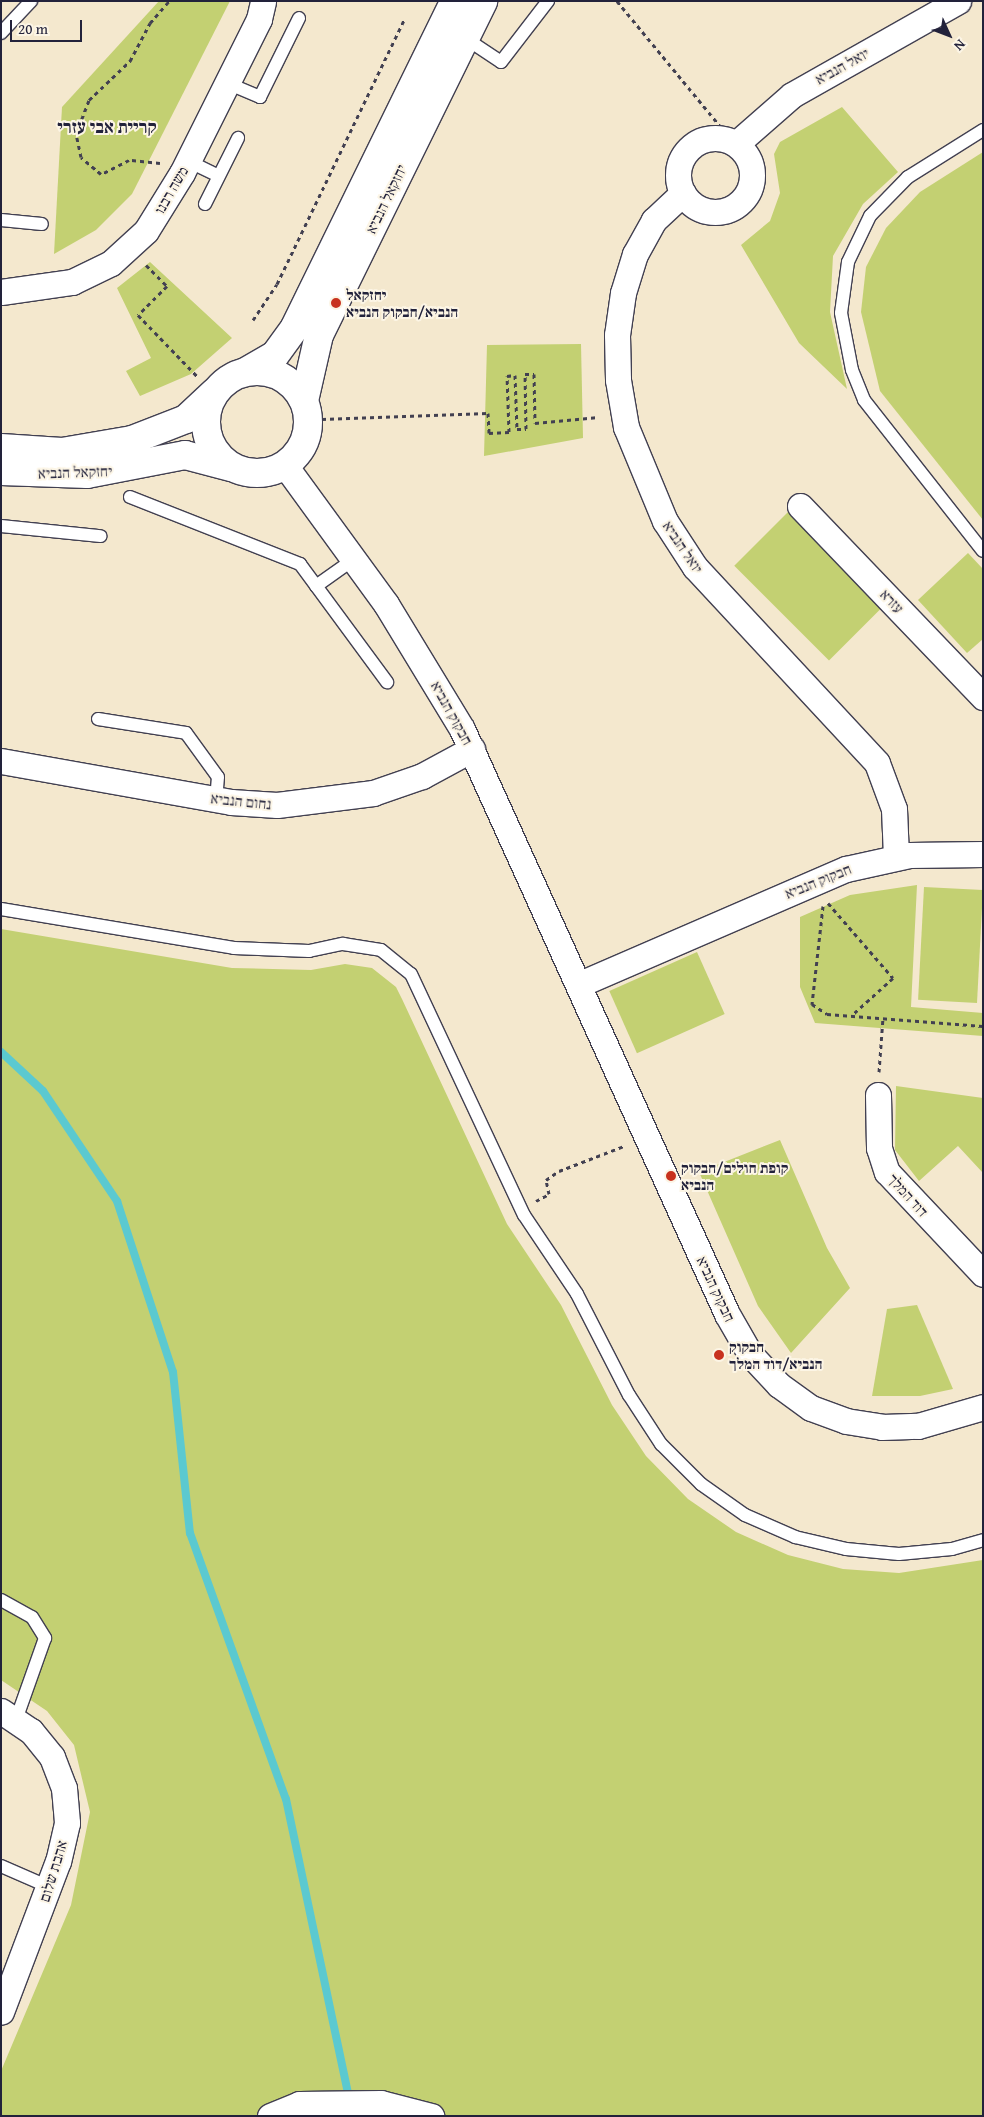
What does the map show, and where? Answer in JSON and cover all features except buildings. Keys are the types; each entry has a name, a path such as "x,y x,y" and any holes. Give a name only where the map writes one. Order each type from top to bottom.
{"street":[{"name":"משה רבנו","path":"1,292 72,282 129,248 160,212 185,167 227,83 263,1"},
{"name":"יחזקאל הנביא","path":"247,371 275,355 295,327 455,1"},
{"name":"יחזקאל הנביא","path":"306,410 319,336 483,1"},
{"name":"יואל הנביא","path":"736,144 792,95 958,1"},
{"path":"714,138 736,144 752,168 751,185 742,201 728,210 711,212 695,206 683,193 678,171 688,150 714,138"},
{"name":"יואל הנביא","path":"683,193 654,220 635,254 623,293 617,335 625,415 642,474 665,521 695,567 877,764 894,810 896,856"},
{"path":"247,371 284,378 306,410 300,449 284,464 257,473 235,468 222,460 208,440 206,416 214,393 225,381 247,371"},
{"name":"יחזקאל הנביא","path":"1,448 62,452 126,442 186,419 214,393"},
{"name":"יחזקאל הנביא","path":"1,471 87,474 185,455 235,468"},
{"name":"חבקוק הנביא","path":"284,464 354,559 412,643 472,749 580,984 726,1314 750,1354 779,1385 811,1408 846,1421 882,1427 918,1426 983,1407"},
{"name":"עזרא","path":"800,506 983,697"},
{"name":"נחום הנביא","path":"1,761 216,800 277,806 349,799 422,776 472,749"},
{"name":"חבקוק הנביא","path":"580,984 826,876 896,856 983,854"},
{"name":"דוד המלך","path":"878,1095 878,1148 887,1172 983,1274"},
{"name":"אהבת שלום","path":"1,2012 49,1887 67,1823 64,1788 52,1757 16,1721"},
{"path":"270,2116 299,2104 382,2103 431,2116"}],"lane":[{"path":"1,33 31,1"},
{"path":"465,38 501,62 548,1"},
{"path":"227,83 260,97 299,18"},
{"path":"983,130 908,176 870,216 848,262 841,313 852,370 864,400 983,551"},
{"path":"205,204 238,138"},
{"path":"185,167 219,176"},
{"path":"1,220 42,224"},
{"path":"130,497 300,564 387,682"},
{"path":"1,526 100,536"},
{"path":"316,586 354,559"},
{"path":"98,719 186,733 218,777 216,800"},
{"path":"1,909 234,948 309,951 350,944 381,950 411,974 521,1209 577,1294 629,1395 661,1444 701,1484 746,1515 795,1536 846,1549 899,1554 952,1549 983,1540"},
{"path":"1,1600 32,1617 45,1638 16,1721"},
{"path":"1,1866 49,1887"}],"path":[{"path":"168,1 150,23 130,61 89,100 79,123 76,145 90,167 101,174 140,158 185,167"},
{"path":"617,1 736,144"},
{"path":"253,320 277,284 405,18"},
{"path":"129,248 167,286 138,315 214,393"},
{"path":"306,410 488,413 489,433 509,432 507,376 516,375 517,429 526,430 525,374 534,374 536,423 625,415"},
{"path":"852,1016 893,978 824,898 812,1004 828,1014 852,1016 883,1018 983,1026"},
{"path":"878,1095 883,1018"},
{"path":"521,1209 548,1194 546,1180 559,1171 648,1137"}],"green space":[{"path":"159,1 230,1 132,194 96,230 54,254 62,107"},
{"path":"842,107 898,172 863,204 833,256 830,312 847,389 799,343 741,245 770,221 780,193 774,154 780,142"},
{"path":"983,152 983,520 880,391 861,312 866,267 886,228 920,192"},
{"path":"150,262 232,338 191,374 140,396 126,371 151,358 117,288"},
{"path":"581,344 583,438 484,456 487,345"},
{"path":"788,512 883,607 829,660 734,566"},
{"path":"968,553 983,569 983,639 967,653 918,600"},
{"path":"917,885 911,1007 983,1013 983,1036 815,1023 800,987 800,917 850,895"},
{"path":"924,887 983,890 977,1003 918,1000"},
{"path":"1,929 232,968 311,970 345,964 372,968 396,987 507,1224 561,1305 612,1405 646,1456 688,1499 736,1532 788,1555 843,1569 899,1573 983,1560 983,2116 1,2116 1,2071 71,1905 90,1812 74,1745 47,1711 1,1680"},
{"path":"697,952 725,1014 637,1053 609,991"},
{"path":"896,1086 983,1098 983,1173 958,1146 919,1181 895,1150"},
{"path":"780,1140 827,1248 850,1288 791,1353 758,1306 699,1172"},
{"path":"917,1305 953,1389 920,1396 872,1396 887,1309"}],"waterway":[{"path":"1,1052 43,1091 117,1201 173,1372 190,1533 286,1799 349,2099"}],"place":[{"name":"יחזקאל הנביא/חבקוק הנביא","path":"336,303"},
{"name":"קופת חולים/חבקוק הנביא","path":"671,1176"},
{"name":"חבקוק הנביא/דוד המלך","path":"719,1355"}],"district":[{"name":"קריית אבי עזרי","path":"107,127"}]}
